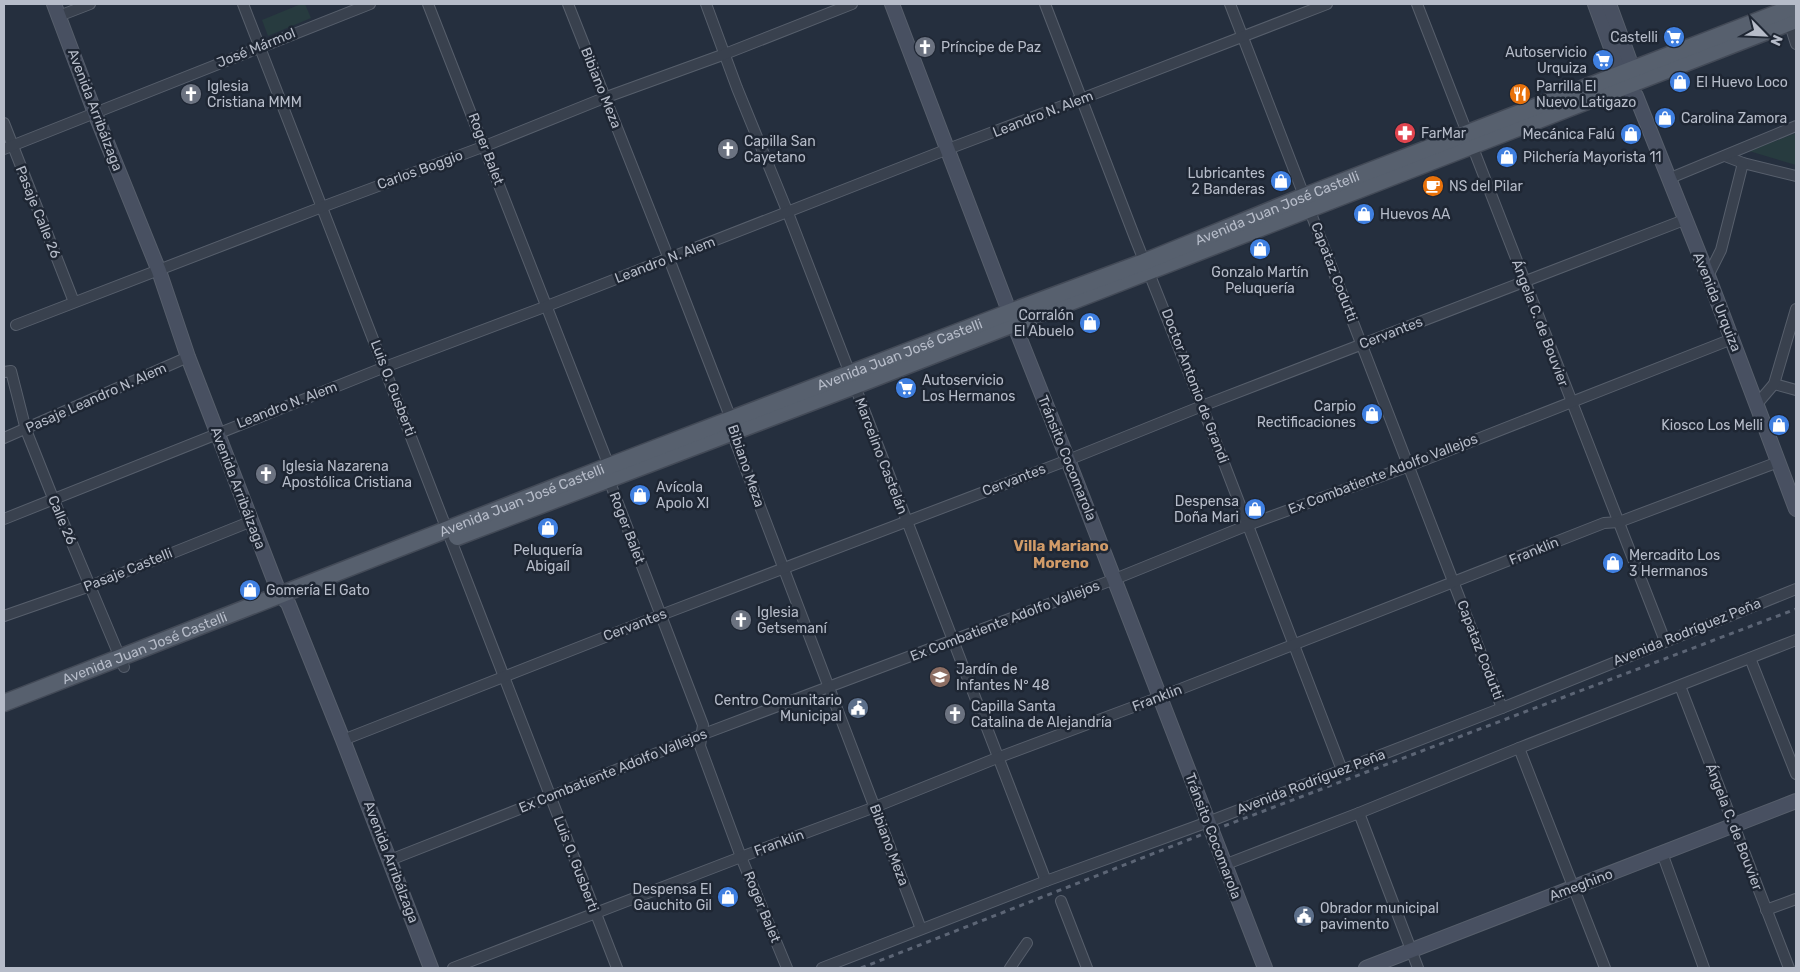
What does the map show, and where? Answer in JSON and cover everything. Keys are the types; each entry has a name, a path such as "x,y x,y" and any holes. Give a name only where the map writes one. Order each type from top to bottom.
{"main road":[{"name":"Avenida Juan José Castelli","path":"4,703 122,662 448,534 1147,267 1469,141 1631,81 1791,12"},
{"name":"Avenida Juan José Castelli","path":"4,713 122,662"}],"street":[{"path":"56,10 90,4"},
{"name":"Luis O. Gusberti","path":"244,4 617,968"},
{"name":"José Mármol","path":"8,147 370,4"},
{"name":"Roger Balet","path":"428,4 547,306 702,725 700,746 741,857 786,968"},
{"name":"Bibiano Meza","path":"568,4 669,259 783,568 921,929"},
{"name":"Marcelino Castelán","path":"706,4 1046,881"},
{"name":"Carlos Boggio","path":"16,325 852,4"},
{"name":"Tránsito Cocomarola","path":"892,4 1265,968"},
{"name":"Doctor Antonio de Grandi","path":"1045,4 1342,770"},
{"name":"Capataz Codutti","path":"1230,4 1502,708"},
{"name":"Leandro N. Alem","path":"4,519 385,367 1328,4"},
{"name":"Ángela C. de Bouvier","path":"1417,4 1665,641"},
{"name":"Avenida Urquiza","path":"1595,4 1631,81 1684,220 1708,276 1796,509"},
{"name":"Avenida Urquiza","path":"1609,4 1631,81"},
{"name":"Avenida Arribálzaga","path":"56,10 95,113 159,271 188,357 217,433 343,740 431,968"},
{"path":"1791,12 1796,44"},
{"name":"Pasaje Calle 26","path":"4,123 8,147 74,302"},
{"path":"1668,179 1796,126"},
{"path":"1725,156 1743,163 1796,176"},
{"path":"1708,276 1721,250 1743,163"},
{"name":"Cervantes","path":"343,740 661,615 1068,460 1202,406 1684,220"},
{"path":"1757,404 1774,384 1796,309"},
{"name":"Ex Combatiente Adolfo Vallejos","path":"390,860 550,798 701,735 1115,579 1248,525 1409,466 1732,339"},
{"name":"Pasaje Leandro N. Alem","path":"4,438 26,430 188,357"},
{"name":"Calle 26","path":"7,372 26,430 122,662"},
{"path":"1774,384 1796,390"},
{"name":"Franklin","path":"453,968 1160,697 1604,523 1619,522 1778,462"},
{"name":"Pasaje Castelli","path":"4,616 90,586 252,521"},
{"name":"Avenida Rodríguez Peña","path":"822,968 1502,708 1796,588"},
{"path":"1224,865 1796,640"},
{"path":"1750,658 1796,774"},
{"name":"Ángela C. de Bouvier","path":"1680,686 1789,968"},
{"path":"1519,748 1605,968"},
{"name":"Ameghino","path":"1366,968 1796,801"},
{"path":"1359,813 1418,968"},
{"path":"1662,853 1704,968"},
{"path":"1766,910 1796,899"},
{"path":"1061,901 1087,968"},
{"path":"1010,968 1027,943"}],"green space":[{"path":"305,4 311,18 268,36 262,20"},
{"path":"1796,133 1796,165 1749,151"}],"railway":[{"path":"861,968 1211,831 1796,609"}],"place":[{"name":"Castelli","path":"1674,37"},
{"name":"Príncipe de Paz","path":"925,47"},
{"name":"Autoservicio Urquiza","path":"1603,60"},
{"name":"El Huevo Loco","path":"1680,82"},
{"name":"Iglesia Cristiana MMM","path":"191,94"},
{"name":"Parrilla El Nuevo Latigazo","path":"1520,94"},
{"name":"Carolina Zamora","path":"1665,118"},
{"name":"FarMar","path":"1405,133"},
{"name":"Mecánica Falú","path":"1631,134"},
{"name":"Capilla San Cayetano","path":"728,149"},
{"name":"Pilchería Mayorista 11","path":"1507,157"},
{"name":"Lubricantes 2 Banderas","path":"1281,181"},
{"name":"NS del Pilar","path":"1433,186"},
{"name":"Huevos AA","path":"1364,214"},
{"name":"Gonzalo Martín Peluquería","path":"1260,249"},
{"name":"Corralón El Abuelo","path":"1090,323"},
{"name":"Autoservicio Los Hermanos","path":"906,388"},
{"name":"Carpio Rectificaciones","path":"1372,414"},
{"name":"Kiosco Los Melli","path":"1779,425"},
{"name":"Iglesia Nazarena Apostólica Cristiana","path":"266,474"},
{"name":"Avícola Apolo XI","path":"640,495"},
{"name":"Despensa Doña Mari","path":"1255,509"},
{"name":"Peluquería Abigaíl","path":"548,528"},
{"name":"Mercadito Los 3 Hermanos","path":"1613,563"},
{"name":"Gomería El Gato","path":"250,590"},
{"name":"Iglesia Getsemaní","path":"741,620"},
{"name":"Jardín de Infantes N° 48","path":"940,677"},
{"name":"Centro Comunitario Municipal","path":"858,708"},
{"name":"Capilla Santa Catalina de Alejandría","path":"955,714"},
{"name":"Despensa El Gauchito Gil","path":"728,897"},
{"name":"Obrador municipal pavimento","path":"1304,916"}],"district":[{"name":"Villa Mariano Moreno","path":"1061,554"}]}
